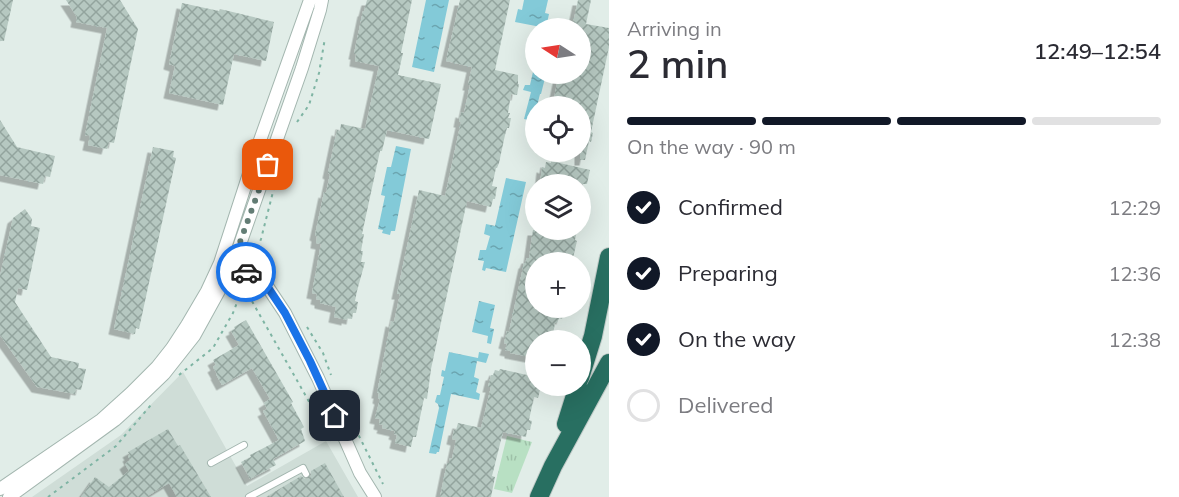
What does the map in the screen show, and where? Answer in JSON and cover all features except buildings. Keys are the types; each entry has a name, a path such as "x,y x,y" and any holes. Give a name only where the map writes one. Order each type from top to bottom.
{"highway":[{"path":"591,342 609,257"},
{"path":"539,497 553,466 609,363"},
{"path":"553,466 575,396"}],"street":[{"path":"0,489 101,420 131,393 172,348 226,265 263,132 310,0"},
{"path":"9,497 115,420 164,374 194,336 226,265 302,68 322,0"},
{"path":"226,265 249,273 265,283 285,313 318,378 360,473 375,497"}],"lane":[{"path":"211,463 244,445"},
{"path":"249,497 261,494 303,468 306,474"}],"path":[{"path":"241,292 249,296 334,447"},
{"path":"48,497 116,446 154,401"}],"shaded area":[{"path":"183,372 247,486 326,441 358,497 32,497 121,435"}],"green space":[{"path":"507,436 532,442 512,493 494,489"}],"water":[{"path":"426,0 449,0 434,72 412,67"},
{"path":"524,0 548,0 545,13 549,14 548,18 525,18 525,24 515,22 518,9 522,10"},
{"path":"544,84 540,96 530,96 531,92 523,90 525,85"},
{"path":"396,146 411,149 395,231 391,231 390,235 378,229 385,196 381,195 387,167 391,167"},
{"path":"506,178 525,182 506,272 486,268 485,271 482,270 484,261 478,260 480,250 486,250 490,236 484,234 486,224 495,226"},
{"path":"479,301 495,305 490,328 494,329 491,344 487,343 488,336 472,332"},
{"path":"449,352 478,358 479,352 489,354 486,363 477,361 474,377 479,379 476,392 480,394 479,400 451,394 439,452 429,453 439,408 435,402 437,395 440,395 444,377 441,376 442,370 445,371"}],"way so far":[{"path":"246,272 231,267 268,165"}],"route":[{"path":"246,272 265,283 285,313 335,416"}]}
